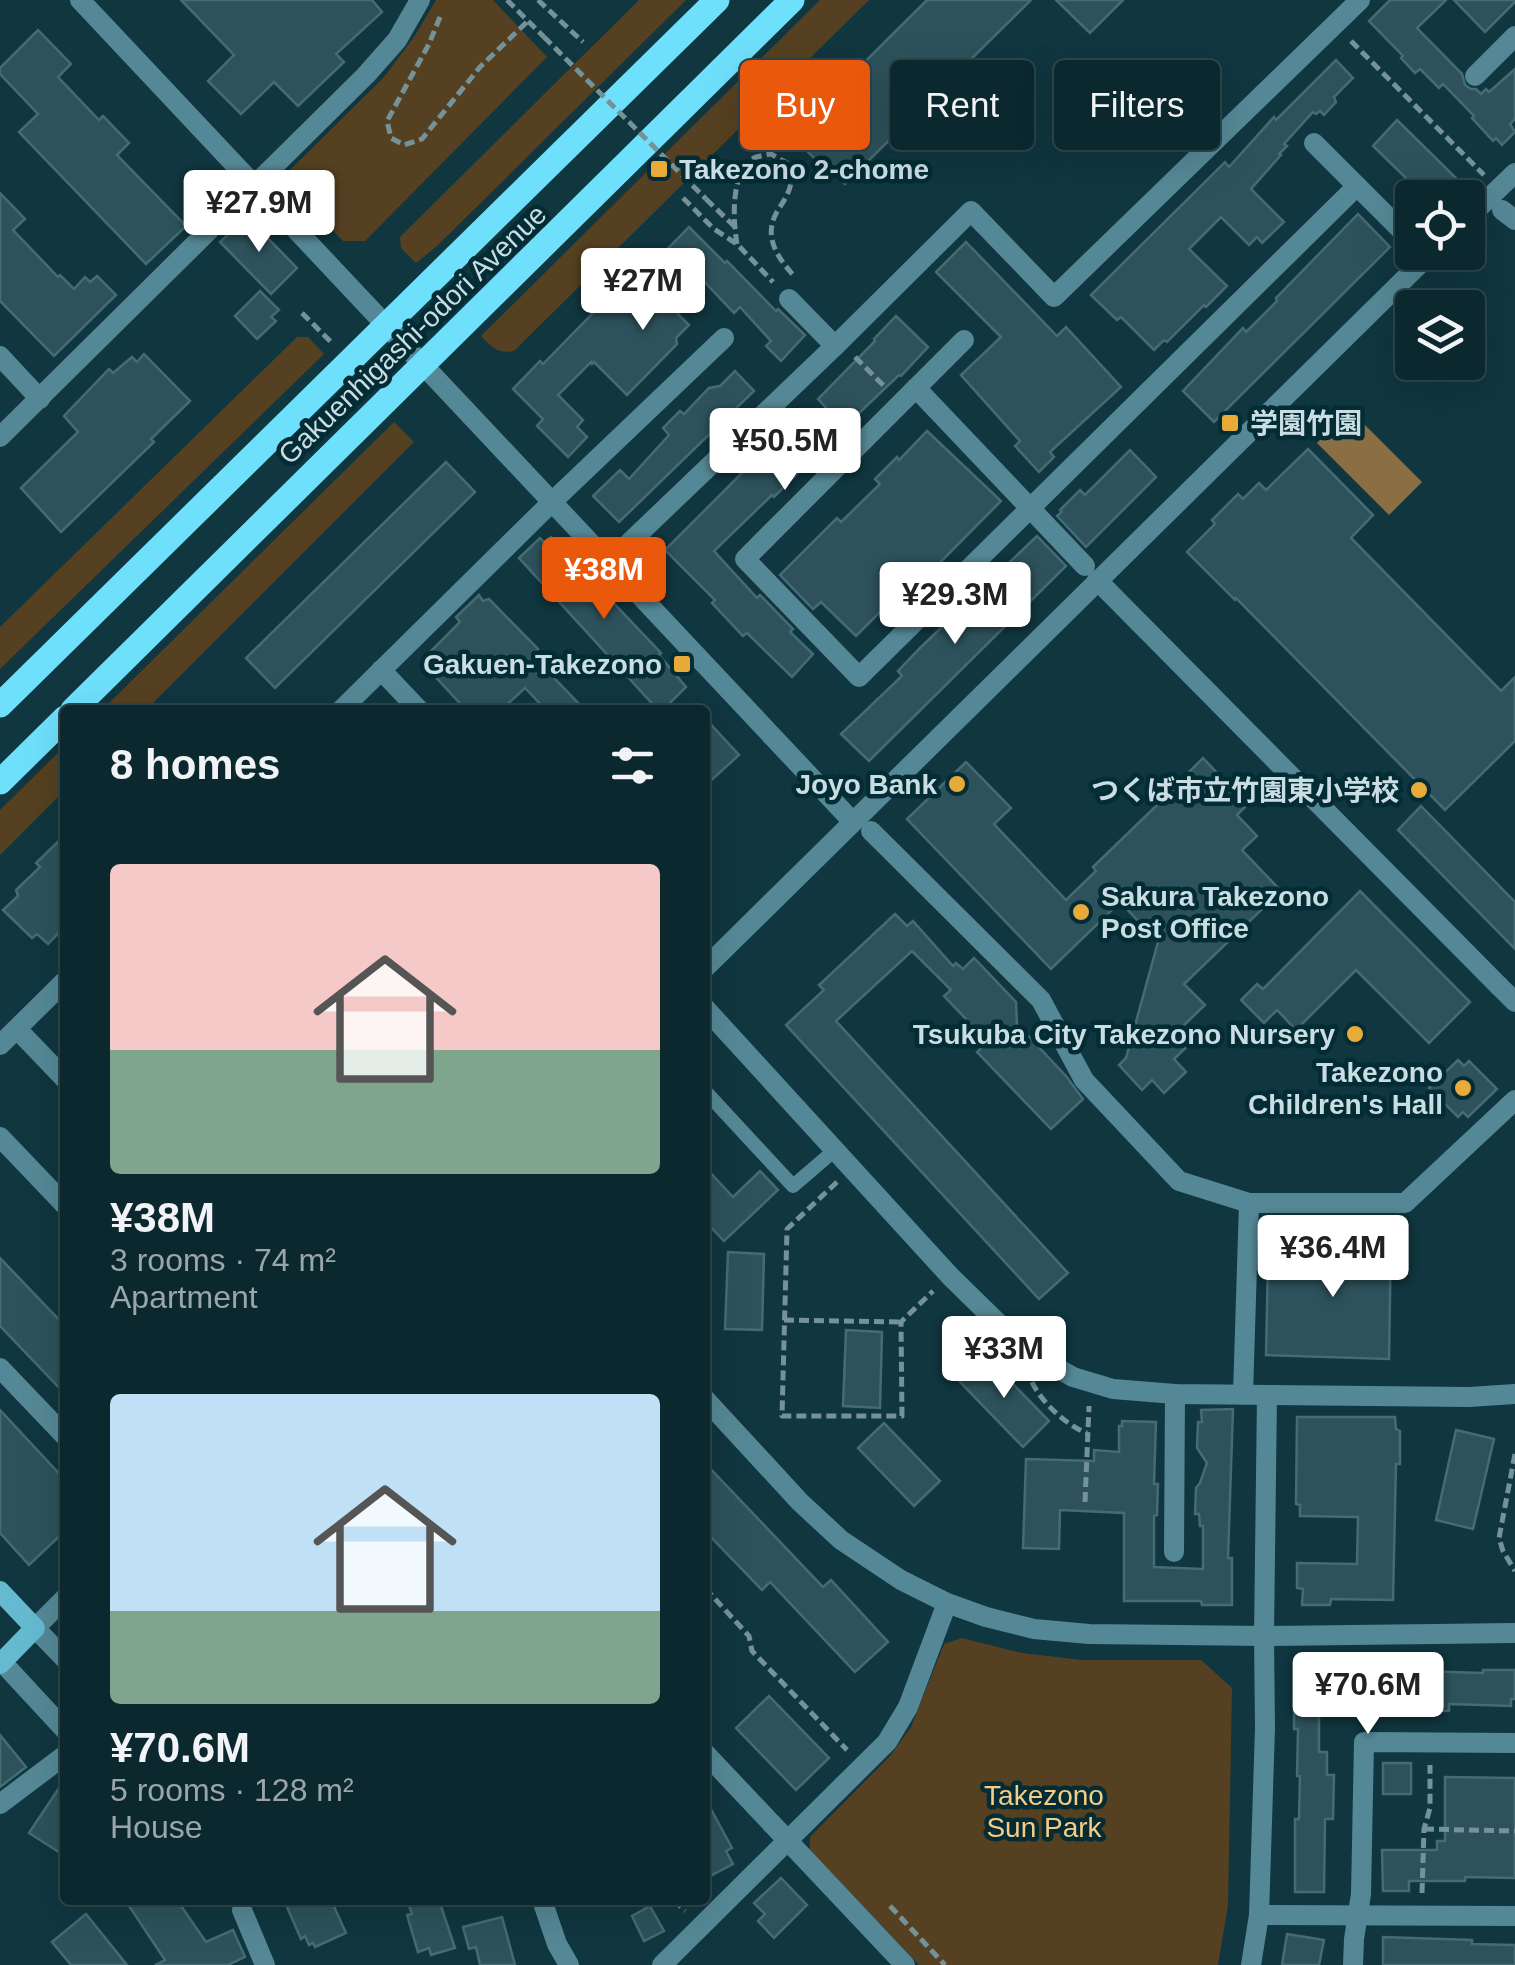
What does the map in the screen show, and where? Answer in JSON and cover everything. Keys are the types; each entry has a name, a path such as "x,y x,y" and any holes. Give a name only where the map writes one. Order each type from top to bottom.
{"main road":[{"name":"Gakuenhigashi-odori Avenue","path":"0,705 717,0"},
{"name":"Gakuenhigashi-odori Avenue","path":"78,705 792,0"},
{"path":"0,782 60,723"},
{"path":"0,1590 35,1628 1,1662"}],"street":[{"path":"80,0 862,826 1040,1000 1084,1080 1179,1181 1249,1203 1405,1203 1515,1100"},
{"path":"0,437 366,75 396,40 420,0"},
{"path":"629,543 971,211 1054,297 1360,0"},
{"path":"1475,76 1515,36"},
{"path":"1314,143 1395,223"},
{"path":"1485,202 1515,173"},
{"path":"964,340 745,559 859,677 1357,186"},
{"path":"710,963 862,826 1091,573 1404,270"},
{"path":"795,291 835,346"},
{"path":"345,705 724,338"},
{"path":"0,356 40,399"},
{"path":"908,396 1030,508 1515,1002"},
{"path":"381,670 414,705"},
{"path":"0,1046 60,986"},
{"path":"710,1014 950,1276 1036,1356 1073,1377 1113,1389 1176,1394 1515,1394"},
{"path":"17,1028 60,1074"},
{"path":"0,1137 60,1200"},
{"path":"1243,1394 1249,1203"},
{"path":"0,1368 60,1431"},
{"path":"1174,1552 1176,1394"},
{"path":"1252,1965 1259,1915 1265,1728 1268,1395"},
{"path":"710,1404 800,1502 841,1540 900,1580 986,1617 1034,1629 1089,1634 1515,1633"},
{"path":"60,1603 35,1628 60,1654"},
{"path":"675,1961 887,1742 908,1706 947,1603"},
{"path":"1,1662 60,1725"},
{"path":"1354,1965 1361,1894 1364,1742 1515,1743"},
{"path":"0,1804 60,1758"},
{"path":"710,1758 904,1965"},
{"path":"544,1905 557,1944 570,1965"},
{"path":"242,1910 266,1965"},
{"path":"1259,1915 1515,1916"}],"lane":[{"path":"710,1096 794,1186 834,1150"}],"path":[{"path":"507,0 734,226"},
{"path":"538,0 583,42"},
{"path":"441,14 387,121 391,138 404,146 422,139 480,67 528,20"},
{"path":"1335,24 1483,173"},
{"path":"737,244 735,201 741,172 755,158 770,154 787,163 792,182 774,216 770,236 795,291"},
{"path":"683,198 714,229 795,291"},
{"path":"302,313 333,344"},
{"path":"835,346 849,350 908,396"},
{"path":"852,1169 788,1229 782,1416 902,1416 900,1322"},
{"path":"784,1320 900,1322 950,1276"},
{"path":"1036,1356 1030,1368 1034,1388 1077,1430 1087,1433"},
{"path":"1084,1502 1090,1384"},
{"path":"1515,1454 1499,1538 1515,1572"},
{"path":"710,1593 749,1636 752,1651 863,1767"},
{"path":"1422,1916 1424,1829 1430,1808 1430,1742"},
{"path":"1424,1829 1515,1830"},
{"path":"890,1906 945,1965"}],"green space":[{"path":"436,0 493,0 547,57 365,241 343,241 290,186 290,170 384,77"},
{"path":"639,0 686,0 416,263 401,248 400,237"},
{"path":"820,0 869,0 808,60 759,60"},
{"path":"740,79 740,128 514,351 499,350 481,336"},
{"path":"297,337 308,337 324,354 0,669 0,627"},
{"path":"394,422 414,442 151,705 107,705"},
{"path":"60,751 60,795 0,855 0,810"},
{"name":"Takezono Sun Park","path":"962,1638 1022,1653 1082,1660 1201,1660 1232,1688 1228,1905 1218,1965 919,1965 810,1850 810,1837 890,1756 911,1727 944,1644"}],"shaded area":[{"path":"1350,410 1422,482 1389,515 1317,443"}],"building":[{"path":"181,0 372,0 382,12 336,54 344,62 298,106 274,82 241,114 208,81 234,55"},
{"path":"927,0 1031,0 970,60 890,60 890,139 845,184 820,158 817,161 806,150 870,150 870,60 867,60"},
{"path":"1056,0 1123,0 1090,33"},
{"path":"1390,0 1446,0 1417,28 1462,74 1465,85 1471,89 1481,94 1486,89 1489,92 1515,69 1515,119 1510,124 1515,132 1502,145 1496,138 1493,141 1443,84 1439,88 1420,69 1415,73 1369,21"},
{"path":"1454,0 1515,0 1515,2 1485,32"},
{"path":"38,30 71,64 58,77 99,120 103,116 129,143 117,155 186,226 146,264 19,132 38,114 0,74 0,68"},
{"path":"1336,60 1353,78 1334,97 1336,102 1324,115 1313,112 1251,189 1284,222 1262,243 1257,237 1249,245 1221,217 1189,249 1227,286 1154,350 1121,317 1117,320 1091,295 1225,162 1229,167 1274,117 1276,120"},
{"path":"1397,120 1458,180 1406,180 1373,146"},
{"path":"0,193 25,219 13,230 58,277 74,289 85,277 90,282 97,276 116,295 54,356 0,301"},
{"path":"1358,214 1390,247 1214,422 1183,391 1243,328 1246,332 1277,301"},
{"path":"242,221 252,222 297,268 271,294 220,242"},
{"path":"689,227 805,335 781,361 766,346 771,341 740,307 734,313 694,271 665,301 689,325 676,338 677,344 627,395 591,362 558,395 583,420 577,427 587,437 568,457 537,426 543,419 513,389 540,361 543,364 638,267 644,273"},
{"path":"966,242 1057,336 1066,327 1121,387 1050,452 1054,457 1039,472 1015,446 1020,441 961,375 1001,337 936,272"},
{"path":"260,291 279,310 271,317 276,321 257,339 235,316"},
{"path":"896,316 928,347 714,551 813,654 792,677 747,633 743,636 712,603 715,600 665,550 786,424 799,437 828,410 818,399"},
{"path":"144,354 190,401 151,439 154,442 61,532 21,488 78,432 64,416 109,369 113,373 132,357 137,362"},
{"path":"735,371 754,391 619,522 593,496 620,470 629,479 669,435 663,428"},
{"path":"927,431 1001,501 903,600 898,594 856,636 821,602 813,609 780,575 837,518 841,522 880,484 875,479"},
{"path":"1308,449 1373,515 1351,538 1501,691 1515,677 1515,741 1445,810 1187,552 1238,494 1243,499 1259,483 1266,490"},
{"path":"1130,450 1156,477 1086,547 1057,516 1080,490 1085,495"},
{"path":"446,462 475,492 275,688 246,658"},
{"path":"1037,536 1066,566 869,761 841,734 902,676 898,671 920,648"},
{"path":"551,537 661,653 686,687 668,705 653,705 519,558 540,538 545,543"},
{"path":"479,595 483,601 489,599 538,649 532,655 580,705 541,705 525,688 506,705 461,705 421,661 460,622 456,617"},
{"path":"710,723 739,755 710,781"},
{"path":"1203,758 1247,805 1237,815 1257,836 1242,850 1281,891 1184,984 1205,1005 1183,1026 1195,1039 1174,1059 1186,1072 1164,1093 1152,1080 1142,1090 1119,1065 1126,1058 1158,942 1120,902 1051,969 907,819 966,762 1011,808 994,824 1066,900 1096,871 1093,867"},
{"path":"1421,806 1515,902 1515,949 1398,830"},
{"path":"60,840 60,931 48,944 37,934 32,938 3,910 18,896 16,890 40,867 36,863"},
{"path":"1360,891 1470,1002 1429,1043 1356,970 1296,1030 1277,1010 1264,1023 1241,1000 1257,984 1263,989"},
{"path":"895,914 907,926 913,921 953,966 956,963 963,969 974,958 1016,1002 1017,1024 1083,1099 1051,1129 977,1052 988,1042 944,996 951,990 912,951 836,1021 1068,1273 1039,1299 786,1025 824,990 819,985"},
{"name":"Takezono Children's Hall","path":"1458,1060 1464,1066 1469,1061 1497,1089 1468,1117 1463,1112 1458,1117 1429,1088"},
{"path":"760,1171 778,1190 724,1241 710,1226 710,1172 733,1197"},
{"path":"1323,1232 1391,1234 1389,1359 1266,1355 1268,1260 1322,1261"},
{"path":"728,1252 764,1254 762,1330 725,1329"},
{"path":"0,1258 60,1321 60,1389 0,1326"},
{"path":"846,1330 882,1332 880,1408 843,1406"},
{"path":"986,1356 1049,1421 1023,1447 960,1382"},
{"path":"1233,1409 1228,1558 1232,1558 1232,1605 1124,1601 1124,1513 1060,1510 1059,1549 1023,1548 1026,1459 1094,1461 1094,1450 1119,1452 1122,1421 1156,1422 1154,1567 1203,1569 1203,1526 1199,1514 1195,1514 1196,1488 1207,1463 1197,1448 1198,1422 1202,1422 1201,1410"},
{"path":"0,1410 60,1475 60,1536 29,1565 0,1533"},
{"path":"1297,1417 1395,1417 1396,1429 1400,1431 1400,1464 1396,1464 1393,1600 1331,1599 1330,1605 1302,1605 1297,1563 1357,1564 1358,1517 1300,1516 1300,1505 1296,1504"},
{"path":"884,1423 940,1481 914,1506 858,1448"},
{"path":"1456,1430 1494,1439 1473,1529 1436,1520"},
{"path":"710,1468 823,1587 831,1580 888,1642 855,1672 770,1582 762,1590 710,1536"},
{"path":"1515,1670 1515,1699 1511,1699 1511,1706 1449,1704 1449,1711 1404,1710 1404,1704 1352,1702 1352,1711 1319,1711 1319,1752 1327,1752 1327,1775 1334,1775 1333,1819 1325,1819 1324,1892 1295,1892 1295,1819 1299,1819 1300,1776 1294,1701 1298,1701 1299,1688 1303,1687 1303,1679 1336,1678 1335,1671"},
{"path":"769,1696 829,1758 796,1790 736,1728"},
{"path":"0,1735 26,1767 0,1787"},
{"path":"1383,1763 1411,1763 1411,1794 1383,1794"},
{"path":"1445,1777 1515,1778 1515,1878 1409,1881 1409,1891 1383,1891 1382,1850 1437,1850 1437,1841 1445,1841"},
{"path":"60,1786 60,1853 29,1833"},
{"path":"710,1807 732,1848 726,1851 733,1864 712,1875"},
{"path":"781,1878 807,1905 774,1938 758,1921 765,1914 754,1903"},
{"path":"128,1905 180,1905 206,1942 233,1930 245,1957 228,1965 155,1965 165,1960"},
{"path":"286,1905 333,1905 346,1933 315,1947 313,1943 309,1945 305,1936 301,1939"},
{"path":"409,1905 441,1905 455,1948 431,1955 429,1948 418,1952 407,1915 412,1914"},
{"path":"650,1906 664,1931 644,1941 632,1916"},
{"path":"86,1914 127,1965 71,1965 52,1942"},
{"path":"502,1917 515,1965 480,1965 476,1947 469,1949 463,1927"},
{"path":"1287,1934 1324,1940 1319,1965 1282,1965"},
{"path":"1383,1937 1515,1945 1515,1965 1383,1965"}],"place":[{"name":"Takezono 2-chome","path":"659,169"},
{"name":"学園竹園","path":"1230,423"},
{"name":"Gakuen-Takezono","path":"682,664"},
{"name":"Joyo Bank","path":"957,784"},
{"name":"つくば市立竹園東小学校","path":"1419,790"},
{"name":"Sakura Takezono Post Office","path":"1081,912"},
{"name":"Tsukuba City Takezono Nursery","path":"1355,1034"},
{"name":"Takezono Children's Hall","path":"1463,1088"}]}
